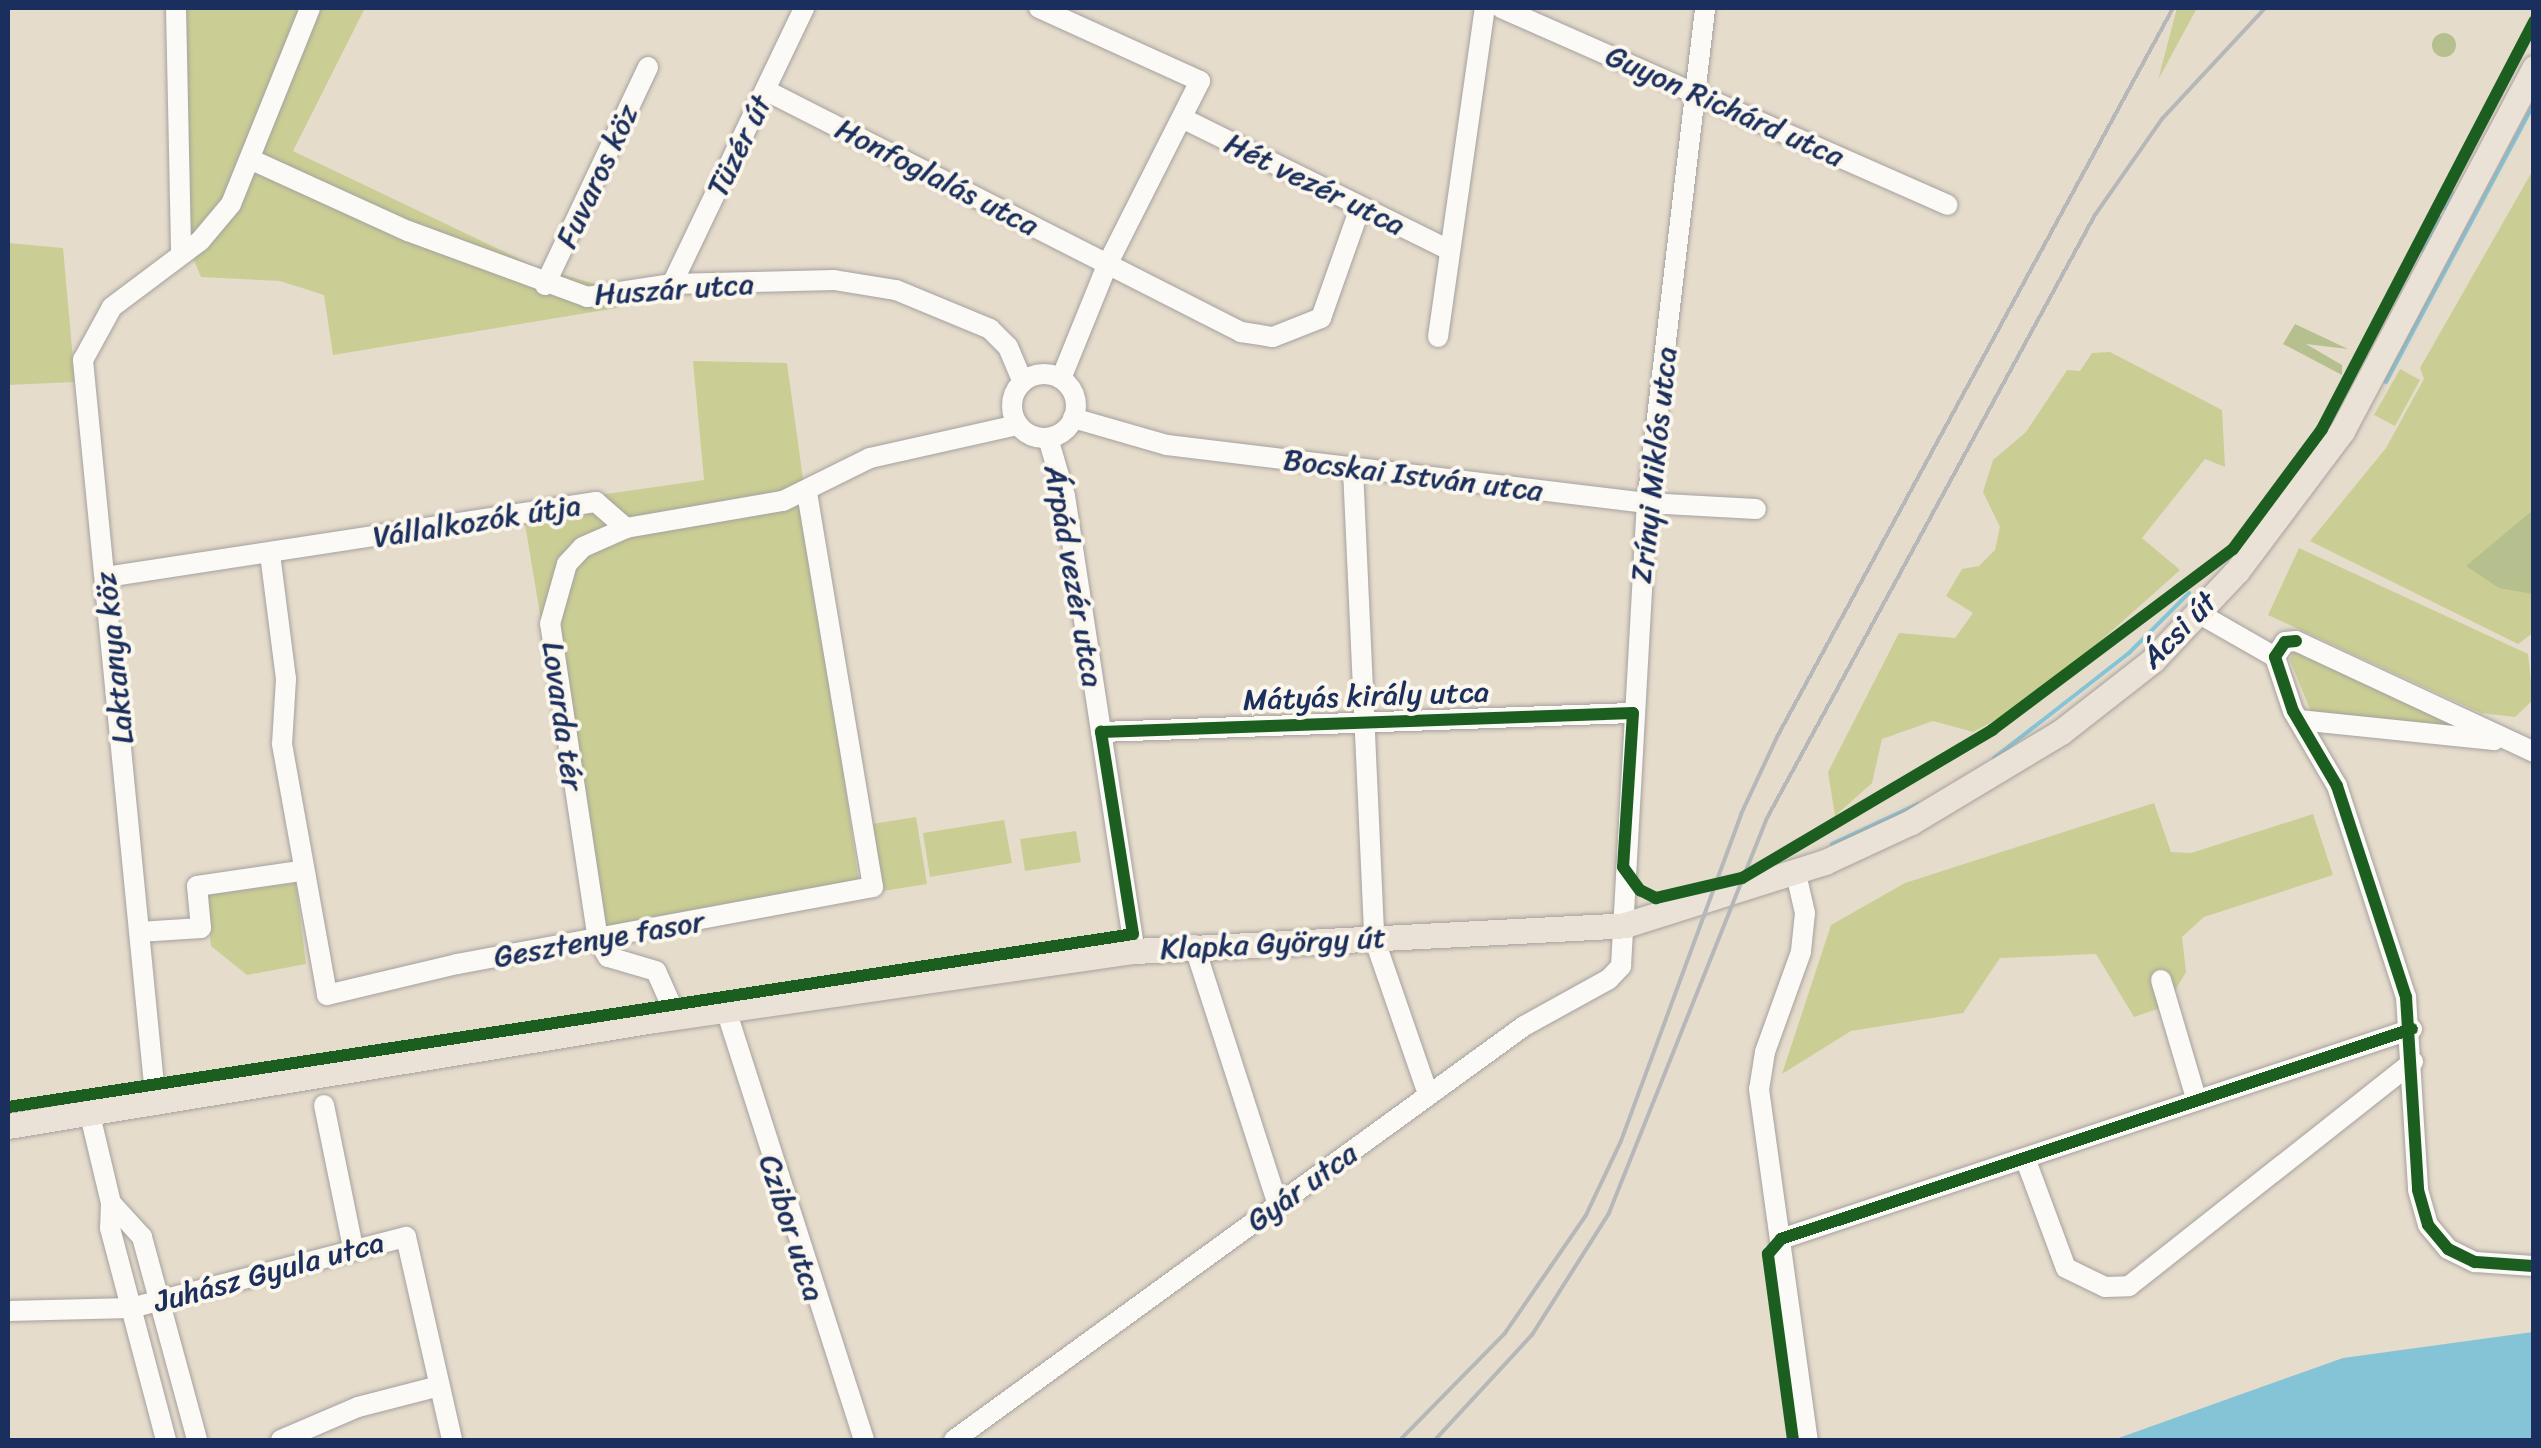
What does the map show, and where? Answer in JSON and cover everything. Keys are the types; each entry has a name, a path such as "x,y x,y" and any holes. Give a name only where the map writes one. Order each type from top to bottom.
{"main road":[{"name":"Ácsi út","path":"1709,902 1796,874 1911,822 2061,732 2153,660 2260,544 2342,430 2534,68"},
{"name":"Klapka György út","path":"8,1126 677,1018 1134,951 1625,925 1709,902"}],"street":[{"path":"176,8 181,254"},
{"name":"Tüzér út","path":"672,284 804,8"},
{"path":"1038,8 1200,81 1108,262 1061,379"},
{"path":"1438,338 1485,8"},
{"name":"Guyon Richárd utca","path":"1501,8 1948,206"},
{"name":"Zrínyi Miklós utca","path":"1625,925 1633,713 1648,503 1705,8"},
{"name":"Laktanya köz","path":"156,1105 85,347 112,307 181,254 222,216 252,160 302,10"},
{"name":"Fuvaros köz","path":"545,285 648,67"},
{"name":"Honfoglalás utca","path":"766,90 1242,332 1273,337 1301,331 1321,318 1360,208"},
{"name":"Hét vezér utca","path":"1182,118 1448,249"},
{"name":"Huszár utca","path":"252,160 545,285 612,298 672,284 834,280 896,290 990,329 1008,347 1023,382"},
{"path":"1042,374 1061,379 1074,396 1074,418 1048,438 1018,424 1012,408 1023,382 1042,374"},
{"name":"Bocskai István utca","path":"1074,418 1167,445 1648,503 1756,510"},
{"name":"Vállalkozók útja","path":"106,577 596,502 626,528 807,494 838,470 870,458 1018,424"},
{"name":"Árpád vezér utca","path":"1048,438 1065,496 1134,951"},
{"path":"1353,469 1374,938 1428,1094"},
{"name":"Gesztenye fasor","path":"300,871 327,996 873,887 807,494"},
{"name":"Lovarda tér","path":"598,940 550,624 566,564 600,537 626,528"},
{"path":"139,932 201,928 197,886 300,871 282,744 286,679 270,554"},
{"path":"2198,613 2275,657 2299,720 2337,786 2412,1030 2418,1190 2428,1225 2448,1249 2475,1262 2534,1266"},
{"path":"2275,657 2285,642 2296,642 2453,725 2534,752"},
{"name":"Mátyás király utca","path":"1101,732 1633,713"},
{"path":"2299,720 2453,725"},
{"path":"1796,874 1805,913 1801,952 1760,1071 1808,1440"},
{"name":"Gyár utca","path":"954,1440 1524,1026 1609,979 1621,966 1625,925"},
{"path":"598,940 608,958 656,971 677,1018"},
{"path":"1194,945 1278,1205"},
{"path":"2161,980 2196,1098"},
{"name":"Czibor utca","path":"727,1013 864,1440"},
{"path":"1780,1239 2196,1098 2412,1030"},
{"path":"2025,1158 2066,1268 2105,1287 2129,1286 2414,1062"},
{"path":"324,1105 353,1247"},
{"path":"90,1115 112,1204 110,1228 166,1440"},
{"path":"112,1204 142,1238 196,1440"},
{"name":"Juhász Gyula utca","path":"8,1311 131,1308 353,1247 406,1237 439,1386"},
{"path":"280,1440 358,1407 439,1386 452,1440"}],"green space":[{"path":"186,8 365,8 293,151 534,266 622,292 671,272 677,298 333,355 324,295 280,281 201,277 188,246"},
{"path":"2177,8 2197,8 2158,80"},
{"path":"2444,33 2453,36 2453,54 2444,57 2435,54 2432,45 2435,36"},
{"path":"2533,170 2533,633 2518,644 2310,541 2386,448 2424,379 2420,368"},
{"path":"8,243 63,248 75,382 8,385"},
{"path":"2295,324 2348,349 2306,344 2342,365 2342,375 2283,344"},
{"path":"2110,352 2222,410 2225,467 2205,459 2142,538 2180,570 2050,686 2005,715 1973,732 1933,721 1882,739 1872,783 1835,816 1828,772 1899,633 1955,638 1973,613 1946,596 1962,569 1979,566 1995,550 2000,527 1983,492 1993,460 2026,432 2067,370 2080,371 2092,353"},
{"path":"693,361 787,363 859,884 593,933 522,506 704,480"},
{"path":"2400,369 2420,380 2395,426 2374,415"},
{"path":"2533,510 2533,594 2499,588 2466,566"},
{"path":"2299,548 2528,654 2533,700 2515,717 2481,713 2268,615"},
{"path":"2294,648 2454,719 2453,730 2312,714 2290,660"},
{"path":"2154,803 2171,852 2191,853 2313,814 2333,875 2204,917 2182,937 2186,972 2166,1006 2134,1017 2096,954 2000,958 1963,1013 1851,1031 1782,1074 1831,925 1905,883"},
{"path":"916,817 927,884 883,891 872,824"},
{"path":"1004,820 1012,863 930,877 923,833"},
{"path":"1076,831 1081,862 1025,871 1020,839"},
{"path":"296,883 306,964 247,975 211,946 205,895"}],"water":[{"path":"2533,1332 2533,1440 2113,1440 2343,1358"}],"waterway":[{"path":"2386,382 2534,104"},
{"path":"2456,179 2469,154"},
{"path":"2444,208 2452,192"},
{"path":"2423,251 2439,218"},
{"path":"1994,758 2129,653 2189,593"},
{"path":"1832,844 1918,804"}],"railway":[{"path":"1400,1440 1505,1333 1586,1215 1621,1141 1741,814 1778,735 2173,8"},
{"path":"1435,1440 1532,1335 1609,1213 1767,818 2095,215 2162,119 2265,8"}],"cycle path":[{"path":"8,1107 1133,934 1101,732 1633,713 1623,867 1640,890 1656,898 1742,878 1992,730 2233,549 2322,429 2534,21"},
{"path":"2296,641 2285,642 2275,657 2293,711 2337,786 2406,997 2418,1190 2428,1225 2448,1249 2475,1262 2534,1266"},
{"path":"1793,1440 1768,1254 1781,1239 2412,1029"}]}
